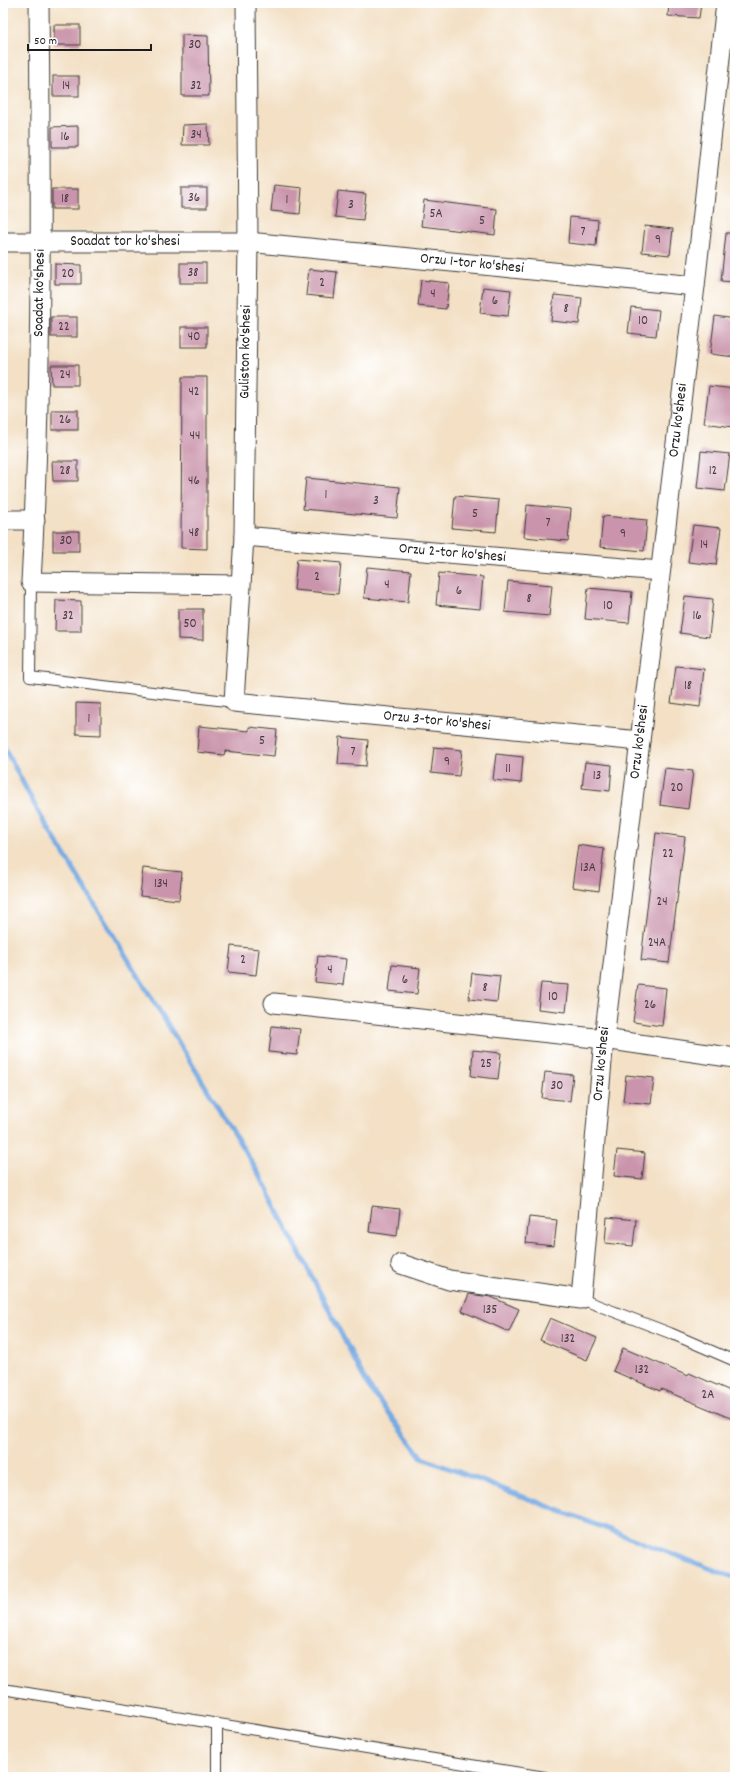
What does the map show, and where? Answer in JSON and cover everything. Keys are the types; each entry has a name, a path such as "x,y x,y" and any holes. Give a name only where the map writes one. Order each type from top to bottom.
{"street":[{"name":"Soadat ko'shesi","path":"31,582 35,520 41,242 39,3"},
{"name":"Guliston ko'shesi","path":"234,702 244,536 248,242 246,3"},
{"name":"Orzu ko'shesi","path":"581,1299 604,1039 695,286 726,3"},
{"name":"Soadat tor ko'shesi","path":"3,242 248,242"},
{"name":"Orzu 1-tor ko'shesi","path":"248,242 695,286"},
{"path":"3,520 35,520"},
{"name":"Orzu 2-tor ko'shesi","path":"244,536 660,571"},
{"path":"31,582 240,584"},
{"name":"Orzu 3-tor ko'shesi","path":"234,702 640,741"},
{"path":"274,1003 604,1039 735,1058"},
{"path":"401,1264 448,1280 581,1299"}],"lane":[{"path":"31,582 30,677 234,702"},
{"path":"581,1299 735,1360"},
{"path":"3,1689 217,1725 545,1777"},
{"path":"217,1725 217,1777"}],"building":[{"path":"669,3 701,3 699,18 668,16"},
{"path":"54,25 80,25 80,45 54,45"},
{"path":"182,35 208,36 209,96 182,96"},
{"path":"53,76 79,76 79,96 53,96"},
{"path":"208,124 209,145 182,145 183,125"},
{"path":"78,126 78,147 52,147 52,127"},
{"path":"274,185 302,188 300,214 271,211"},
{"path":"181,188 207,188 207,208 181,208"},
{"path":"52,189 78,189 78,209 52,209"},
{"path":"338,191 366,194 363,220 335,217"},
{"path":"424,200 497,209 495,235 421,226"},
{"path":"570,217 598,220 596,246 568,243"},
{"path":"645,226 673,229 670,255 642,252"},
{"path":"726,233 735,233 735,282 721,281"},
{"path":"180,263 206,263 206,283 180,283"},
{"path":"55,264 81,265 81,284 55,284"},
{"path":"309,269 337,272 334,298 306,295"},
{"path":"421,280 449,283 446,309 418,306"},
{"path":"483,287 511,290 508,316 480,313"},
{"path":"554,295 582,298 579,324 551,321"},
{"path":"631,307 659,310 656,336 628,333"},
{"path":"715,316 735,319 735,357 710,354"},
{"path":"51,317 77,317 77,337 51,337"},
{"path":"181,327 207,327 207,347 181,347"},
{"path":"51,365 78,365 78,385 52,385"},
{"path":"182,377 207,377 207,549 181,548"},
{"path":"709,386 735,389 733,427 704,423"},
{"path":"52,410 78,410 78,430 52,430"},
{"path":"701,451 730,454 725,491 697,488"},
{"path":"52,461 78,461 78,481 53,481"},
{"path":"306,478 400,487 397,518 303,509"},
{"path":"455,496 499,500 496,532 452,528"},
{"path":"527,505 571,509 568,541 524,537"},
{"path":"603,516 647,520 644,551 600,547"},
{"path":"693,525 721,528 716,565 688,562"},
{"path":"53,531 79,531 79,551 53,551"},
{"path":"297,559 341,563 338,594 294,590"},
{"path":"367,567 411,571 408,602 364,598"},
{"path":"439,573 483,577 480,609 436,605"},
{"path":"508,581 552,585 549,616 505,612"},
{"path":"588,588 632,592 629,623 585,619"},
{"path":"685,596 713,599 709,637 680,633"},
{"path":"56,600 81,601 81,631 55,631"},
{"path":"178,609 203,609 203,640 178,639"},
{"path":"676,666 704,669 700,707 671,703"},
{"path":"76,703 101,704 101,735 76,734"},
{"path":"199,726 249,731 249,727 277,730 274,756 225,751 224,755 197,752"},
{"path":"340,737 368,740 366,766 338,764"},
{"path":"434,747 462,750 459,776 431,773"},
{"path":"496,754 523,757 521,783 493,780"},
{"path":"585,762 612,765 610,791 582,788"},
{"path":"665,768 693,771 688,809 660,805"},
{"path":"656,833 685,837 669,963 641,960"},
{"path":"578,845 604,849 599,891 572,887"},
{"path":"143,868 182,872 179,900 140,896"},
{"path":"231,946 259,949 256,975 228,972"},
{"path":"318,956 346,959 343,985 315,982"},
{"path":"392,965 420,968 417,994 389,991"},
{"path":"472,973 500,976 497,1002 469,999"},
{"path":"541,983 569,985 566,1012 538,1009"},
{"path":"638,985 666,988 662,1026 633,1022"},
{"path":"272,1026 300,1029 297,1055 269,1052"},
{"path":"473,1050 501,1053 498,1079 471,1076"},
{"path":"545,1072 573,1075 570,1101 542,1098"},
{"path":"626,1075 654,1078 651,1104 623,1101"},
{"path":"617,1150 645,1153 642,1179 614,1176"},
{"path":"372,1206 400,1209 397,1236 369,1232"},
{"path":"529,1217 557,1220 554,1246 526,1243"},
{"path":"607,1217 636,1220 633,1246 605,1243"},
{"path":"469,1294 491,1297 519,1309 509,1332 462,1311"},
{"path":"550,1318 597,1338 587,1360 540,1340"},
{"path":"623,1348 688,1376 689,1373 735,1393 735,1420 613,1371"}],"waterway":[{"path":"3,745 39,813 260,1176 367,1384 422,1458 735,1578"}]}
